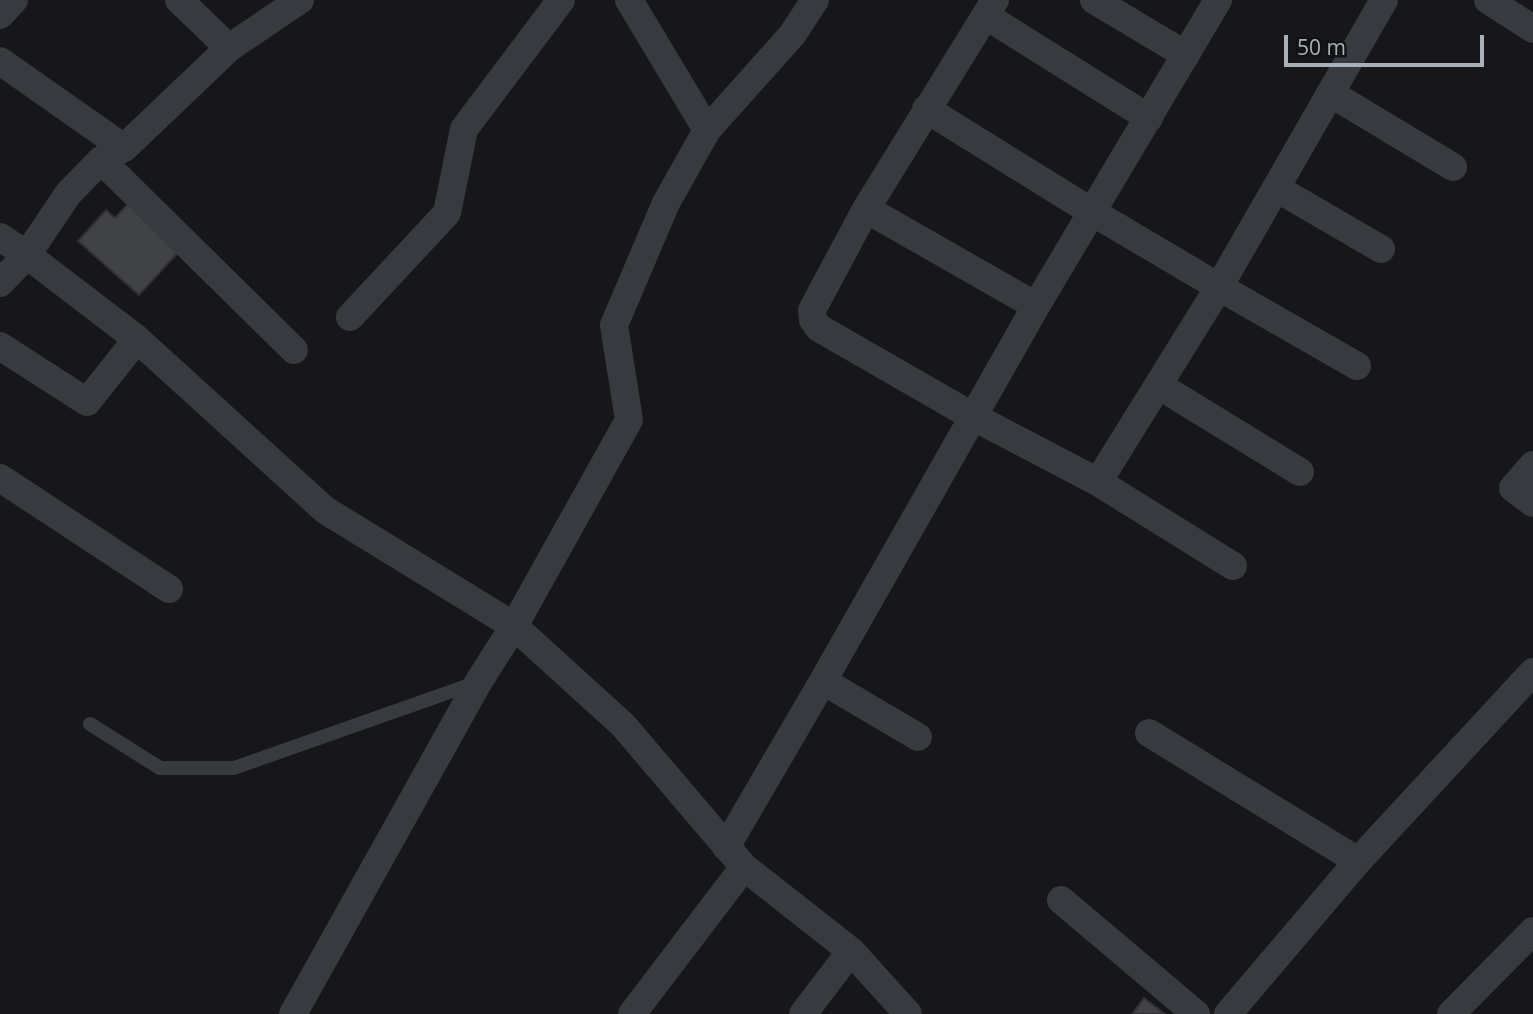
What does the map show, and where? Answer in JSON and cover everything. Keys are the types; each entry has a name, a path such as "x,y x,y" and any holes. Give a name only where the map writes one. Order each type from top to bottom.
{"street":[{"path":"0,15 14,0"},
{"path":"179,0 229,48"},
{"path":"0,284 27,255 68,194 229,48 300,0"},
{"path":"350,317 447,213 464,129 561,0"},
{"path":"629,0 707,130"},
{"path":"293,1014 629,420 614,325 666,203 707,130 792,35 815,0"},
{"path":"1094,0 1186,55"},
{"path":"632,1014 735,857 823,681 972,416 1218,0"},
{"path":"1098,482 1219,287 1384,0"},
{"path":"1488,0 1533,29"},
{"path":"1149,118 990,8 866,209 812,310 813,320 819,328 972,416 1098,482 1233,566"},
{"path":"0,61 113,154 294,350"},
{"path":"1330,93 1453,167"},
{"path":"926,109 1092,212 1357,366"},
{"path":"1276,188 1381,249"},
{"path":"866,209 1036,306"},
{"path":"0,237 136,339 326,510 514,626 623,725 675,783 735,857 851,951 908,1014"},
{"path":"0,346 87,402 136,339"},
{"path":"1158,385 1300,472"},
{"path":"1533,465 1513,488 1533,503"},
{"path":"0,478 169,589"},
{"path":"1228,1014 1358,861 1533,672"},
{"path":"823,681 918,737"},
{"path":"1149,733 1358,861"},
{"path":"1061,900 1196,1014"},
{"path":"1451,1014 1533,931"},
{"path":"803,1014 851,951"}],"lane":[{"path":"90,724 160,768 234,768 479,681"}],"building":[{"path":"130,202 182,248 139,295 78,241 106,210 115,218"},
{"path":"1144,998 1165,1014 1132,1014"}]}
